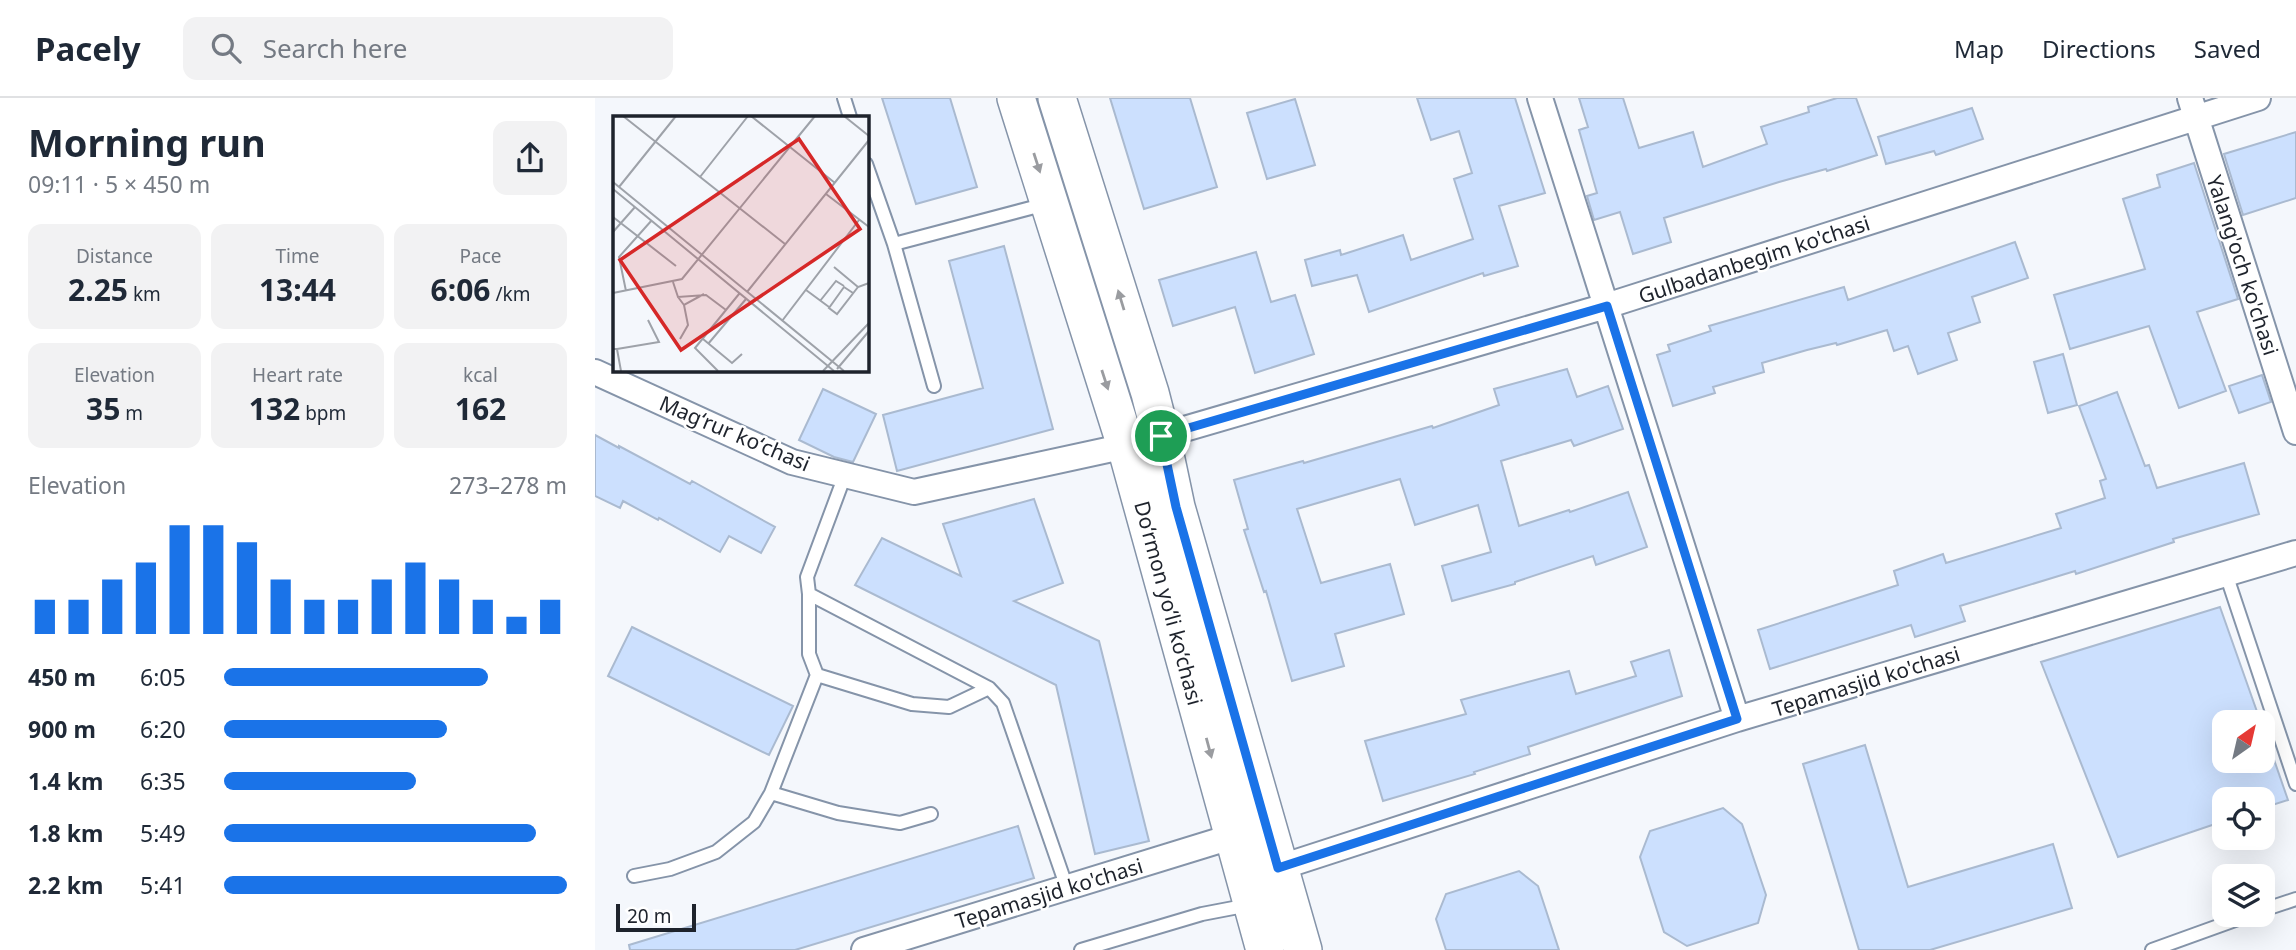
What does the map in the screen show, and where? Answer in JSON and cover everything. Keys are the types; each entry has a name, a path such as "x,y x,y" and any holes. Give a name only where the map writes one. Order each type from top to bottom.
{"main road":[{"name":"Do‘rmon yo‘li ko‘chasi","path":"1016,98 1126,446 1234,836 1271,892 1303,950"},
{"name":"Do‘rmon yo‘li ko‘chasi","path":"1057,98 1150,393 1161,436 1271,892 1265,950"}],"street":[{"path":"1540,98 1737,719"},
{"name":"Gulbadanbegim ko'chasi","path":"1126,446 1607,306 2193,108 2257,98"},
{"name":"Yalang'och ko'chasi","path":"2193,108 2296,432"},
{"name":"Magʻrur koʻchasi","path":"595,372 792,462 914,492 1126,446"},
{"name":"Tepamasjid ko'chasi","path":"1271,892 1737,719 2296,553"},
{"name":"Tepamasjid ko'chasi","path":"864,950 1234,836"}],"lane":[{"path":"844,98 850,116"},
{"path":"868,170 894,244 935,386"},
{"path":"894,244 1050,203"},
{"path":"634,876 670,869 716,852 754,822 771,793 817,674 809,654 807,577 845,475"},
{"path":"2226,573 2296,784"},
{"path":"809,594 989,688 1003,704 1067,888"},
{"path":"817,674 912,704 924,705 949,707 989,688"},
{"path":"771,793 838,813 900,823 931,814"},
{"path":"1081,950 1271,892"},
{"path":"2275,906 2296,899"},
{"path":"2152,950 2216,927"}],"building":[{"path":"882,98 950,98 977,187 916,204"},
{"path":"1110,98 1190,98 1217,187 1144,209"},
{"path":"1417,98 1515,98 1545,193 1499,206 1518,266 1484,276 1483,273 1369,312 1357,275 1312,286 1305,260 1340,250 1341,255 1403,235 1411,260 1473,239 1454,179 1472,173 1459,131 1431,140"},
{"path":"1579,98 1623,98 1639,148 1693,132 1703,167 1767,144 1761,127 1809,112 1808,107 1837,98 1856,98 1877,155 1664,218 1671,242 1633,254 1620,212 1594,220 1587,196 1597,193 1579,130 1588,127"},
{"path":"1295,99 1315,165 1267,179 1247,113"},
{"path":"1972,108 1983,139 1936,155 1934,151 1886,164 1878,137"},
{"path":"2296,132 2296,198 2243,215 2224,154"},
{"path":"2194,163 2238,299 2197,312 2226,391 2179,408 2149,326 2070,349 2054,295 2145,269 2123,199 2160,187 2157,175"},
{"path":"2015,242 2028,278 1972,297 1980,322 1948,333 1957,360 1918,374 1908,346 1894,351 1887,330 1762,363 1764,372 1713,387 1715,393 1673,406 1657,355 1670,351 1668,345 1711,331 1709,326 1844,287 1848,300"},
{"path":"1004,246 1053,429 897,471 883,415 983,388 949,261"},
{"path":"1256,252 1271,302 1295,295 1314,354 1255,373 1235,307 1173,326 1159,280"},
{"path":"2063,354 2077,405 2048,413 2034,362"},
{"path":"1567,369 1577,397 1608,386 1623,429 1574,446 1571,440 1501,461 1519,526 1628,492 1647,547 1596,565 1593,556 1515,584 1452,601 1442,566 1491,552 1478,505 1415,525 1400,479 1297,509 1321,583 1390,564 1404,614 1335,634 1344,666 1292,681 1266,591 1264,592 1244,530 1248,529 1234,480 1432,426 1433,428 1499,405 1494,389"},
{"path":"2262,375 2271,402 2239,413 2229,386"},
{"path":"823,389 876,414 853,462 834,457 799,440"},
{"path":"2117,392 2145,466 2149,465 2157,488 2244,463 2259,514 2173,539 2174,542 2076,574 2075,571 1960,606 1965,621 1915,637 1911,625 1770,669 1758,630 1898,585 1894,571 1943,554 1946,563 2061,528 2056,514 2105,498 2100,481 2106,479 2079,406"},
{"path":"595,435 690,484 692,481 775,527 761,553 729,536 720,552 623,501 620,508 595,496"},
{"path":"1034,499 1063,583 1014,601 1099,641 1149,841 1095,854 1056,685 855,585 882,538 961,576 943,524"},
{"path":"2220,607 2256,710 2212,710 2212,774 2275,774 2275,763 2288,800 2275,804 2275,787 2212,787 2212,825 2118,857 2041,662"},
{"path":"632,627 793,706 769,755 608,676"},
{"path":"1669,650 1682,696 1528,747 1530,754 1474,772 1475,774 1383,801 1365,741 1466,714 1461,700 1569,671 1576,694 1636,676 1631,662"},
{"path":"1865,745 1908,887 2053,844 2072,908 1930,950 1859,950 1803,764"},
{"path":"1723,808 1742,824 1766,895 1758,923 1687,946 1664,932 1640,857 1650,831"},
{"path":"1018,826 1034,878 795,950 630,950 629,945"},
{"path":"1519,871 1538,886 1559,950 1446,950 1436,919 1446,894"}],"route":[{"path":"1607,306 1737,719 1278,868 1176,507 1161,436 1607,306"}]}
